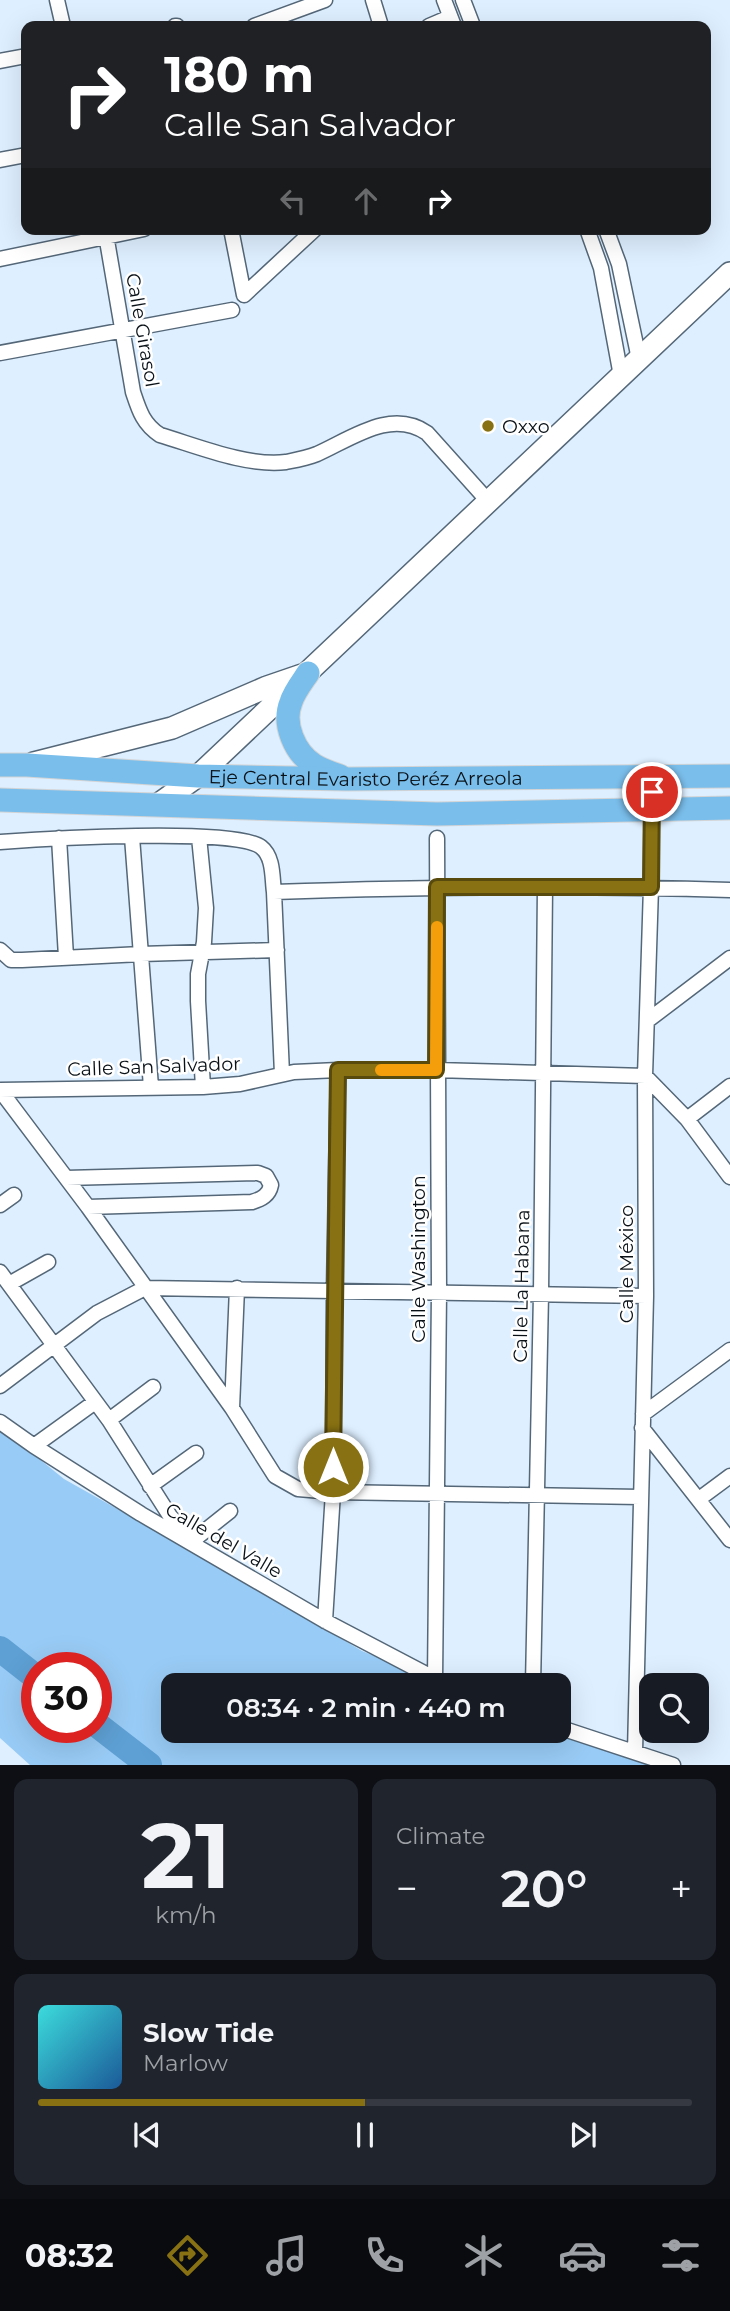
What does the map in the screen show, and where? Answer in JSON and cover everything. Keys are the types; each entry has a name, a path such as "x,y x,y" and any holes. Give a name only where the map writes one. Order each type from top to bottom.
{"main road":[{"path":"160,803 198,776 730,272"},
{"path":"27,765 172,728 267,687 308,673"},
{"path":"308,673 290,702 290,731 296,746 314,765 346,779"},
{"name":"Eje Central Evaristo Peréz Arreola","path":"0,765 198,776 346,779 730,776"},
{"name":"Eje Central Evaristo Peréz Arreola","path":"0,800 160,803 437,814 730,808"}],"street":[{"path":"57,0 62,21"},
{"path":"267,21 325,0"},
{"path":"373,0 379,21"},
{"path":"444,0 452,21"},
{"path":"463,0 471,21"},
{"path":"297,10 299,21"},
{"path":"0,61 21,57"},
{"path":"0,160 21,156"},
{"path":"0,259 98,235"},
{"name":"Calle Girasol","path":"106,235 133,392 139,412 149,428 160,435 249,460 283,462 315,455 379,425 406,424 418,427 433,439 488,502"},
{"path":"232,235 244,295 309,235"},
{"path":"589,235 601,268 621,376"},
{"path":"608,235 619,264 639,359"},
{"path":"0,353 232,310"},
{"name":"Calle México","path":"635,1752 646,1296 645,1076 653,776"},
{"path":"132,837 151,1087"},
{"path":"199,837 206,908 198,1001 203,1087"},
{"path":"0,842 59,838 199,837 247,841 264,850 271,864 274,892 282,1074"},
{"path":"59,838 66,957"},
{"name":"Calle Washington","path":"437,838 437,1493 441,1673"},
{"path":"274,892 437,887 651,887 730,890"},
{"name":"Calle La Habana","path":"533,1673 541,1294 545,887"},
{"path":"6,955 66,957 277,950"},
{"path":"647,1021 730,958"},
{"path":"325,1621 333,1492 338,1070"},
{"name":"Calle San Salvador","path":"0,1090 203,1087 240,1084 282,1074 338,1070 645,1076"},
{"path":"645,1076 687,1119 730,1177"},
{"path":"687,1119 730,1086"},
{"path":"0,1090 88,1207 232,1408 275,1476 285,1483 298,1489 333,1492 640,1497"},
{"path":"66,1178 258,1173 267,1176 271,1185 267,1194 252,1202 88,1207"},
{"path":"0,1205 14,1195"},
{"path":"48,1262 4,1278 109,1420 170,1516 193,1541 230,1511"},
{"path":"0,1386 97,1313 145,1287 646,1296"},
{"path":"232,1408 237,1289"},
{"path":"730,1350 642,1421 730,1540"},
{"path":"109,1420 153,1387"},
{"path":"34,1446 95,1402"},
{"name":"Calle del Valle","path":"0,1422 141,1514 193,1541 325,1621 422,1673"},
{"path":"150,1486 196,1453"},
{"path":"699,1499 730,1476"},
{"path":"571,1731 673,1765"}],"shaded area":[{"path":"0,1427 64,1479 219,1566 362,1651 417,1673 161,1673 161,1743 571,1743 571,1736 648,1765 30,1765 0,1738"}],"waterway":[{"path":"0,1649 21,1665"},
{"path":"112,1736 149,1765"}],"slow traffic":[{"path":"381,1070 436,1070 437,927"}],"place":[{"name":"Oxxo","path":"488,426"}],"route":[{"path":"333,1467 338,1070 436,1070 437,887 651,887 652,792"}]}
